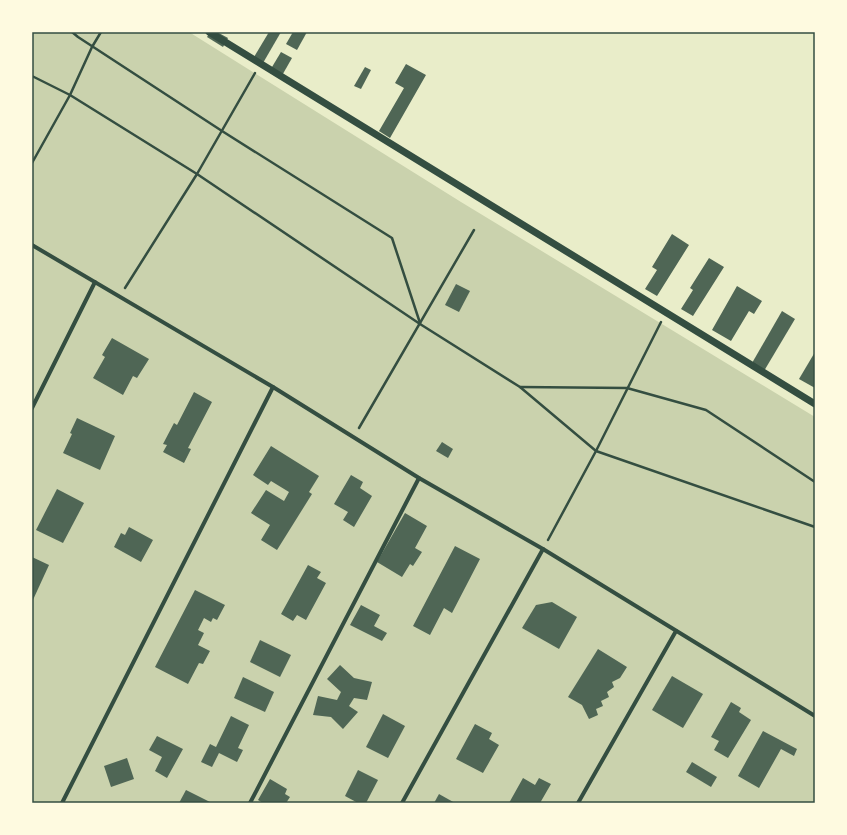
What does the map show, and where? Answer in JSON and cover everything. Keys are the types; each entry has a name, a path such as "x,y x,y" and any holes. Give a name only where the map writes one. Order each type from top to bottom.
{"street":[{"path":"209,32 815,404"},
{"path":"32,245 273,387 419,478 543,549 815,716"},
{"path":"32,408 95,282"},
{"path":"62,803 273,387"},
{"path":"250,803 419,478"},
{"path":"402,803 543,549"},
{"path":"578,803 676,631"}],"path":[{"path":"72,32 92,47 222,131 392,238 420,324"},
{"path":"32,163 70,94 92,47 101,32"},
{"path":"120,297 197,174 256,70"},
{"path":"32,76 70,94 197,174 420,324 520,387 596,451 815,527"},
{"path":"354,437 474,230"},
{"path":"543,549 596,451 662,319"},
{"path":"520,387 628,388 706,410 815,482"}],"green space":[{"path":"32,32 189,32 461,202 815,417 815,803 32,803"}],"building":[{"path":"210,32 217,32 228,38 223,47 207,37"},
{"path":"269,32 281,32 263,63 254,57"},
{"path":"293,32 307,32 297,50 286,44"},
{"path":"281,52 292,58 280,79 269,72"},
{"path":"406,64 426,75 390,138 379,131 404,88 395,83"},
{"path":"365,67 371,70 361,89 354,86"},
{"path":"672,234 689,245 657,296 645,289 657,270 652,267"},
{"path":"709,258 724,267 693,316 681,309 693,290 690,288"},
{"path":"456,284 470,291 459,312 445,305"},
{"path":"737,286 762,301 754,314 749,311 731,341 712,330"},
{"path":"782,311 795,319 764,371 752,363"},
{"path":"112,338 149,359 137,378 133,376 123,395 93,378 105,357 102,355"},
{"path":"815,352 815,388 799,379"},
{"path":"194,392 212,402 188,448 191,449 184,463 163,452 167,445 163,444 174,423 177,425"},
{"path":"77,418 115,436 100,470 63,453 72,434 70,433"},
{"path":"442,442 453,449 448,458 436,451"},
{"path":"271,446 319,476 309,492 312,494 277,550 261,540 270,525 251,513 266,490 284,501 289,492 271,481 268,485 253,475"},
{"path":"351,475 363,482 360,488 372,496 354,527 343,520 348,512 334,504"},
{"path":"57,489 84,503 63,543 36,530"},
{"path":"405,513 427,526 415,548 422,552 413,566 410,564 402,577 377,562"},
{"path":"129,527 153,540 141,562 114,547 121,533 125,535"},
{"path":"455,546 480,559 452,613 444,608 430,635 413,626"},
{"path":"32,557 49,565 32,602"},
{"path":"308,565 321,572 317,578 326,583 306,620 297,615 293,621 281,614"},
{"path":"195,590 225,605 217,620 213,618 211,622 204,618 198,630 204,633 198,645 210,651 203,664 199,663 188,684 155,667"},
{"path":"552,602 577,617 559,649 522,628 536,605"},
{"path":"361,605 380,615 374,626 387,633 382,641 350,625"},
{"path":"260,640 291,655 280,677 250,662"},
{"path":"598,649 627,667 620,678 612,682 614,687 607,692 609,697 601,701 603,706 596,709 598,715 589,719 582,705 568,697"},
{"path":"340,665 354,678 372,682 367,700 354,698 349,706 358,712 343,729 331,717 313,715 318,696 337,700 341,692 327,679"},
{"path":"672,676 703,694 683,728 652,710"},
{"path":"243,677 274,692 265,712 234,698"},
{"path":"731,702 741,708 739,712 751,720 728,758 714,750 719,741 711,737"},
{"path":"383,714 405,726 388,758 366,747"},
{"path":"231,716 249,725 238,748 243,750 237,762 219,753 212,767 201,762 210,744 216,747"},
{"path":"475,724 492,733 489,739 499,745 483,773 456,759"},
{"path":"763,731 797,749 794,756 781,749 759,788 738,776"},
{"path":"157,736 183,749 167,778 155,771 162,757 149,750"},
{"path":"127,758 134,779 111,787 104,766"},
{"path":"692,762 717,777 711,787 686,772"},
{"path":"358,770 378,780 366,803 358,803 345,796"},
{"path":"523,778 535,785 539,778 551,784 540,803 509,803"},
{"path":"270,779 287,789 285,794 290,797 286,803 263,803 258,800"},
{"path":"186,790 212,803 179,803"},
{"path":"439,794 455,803 434,803"}]}
